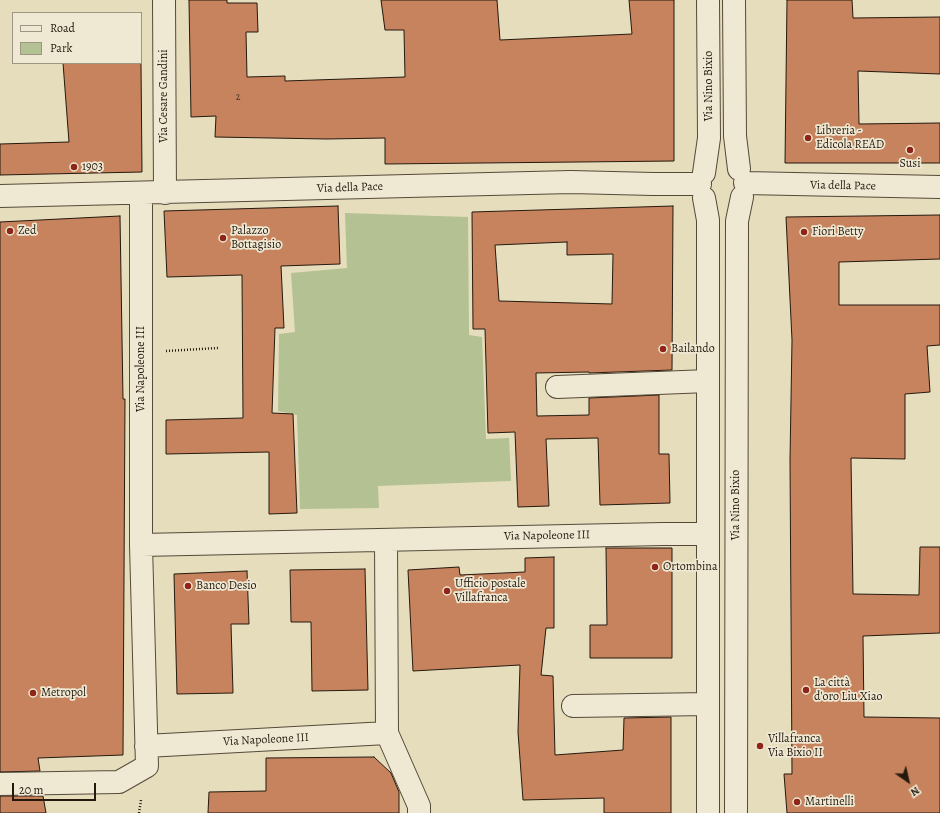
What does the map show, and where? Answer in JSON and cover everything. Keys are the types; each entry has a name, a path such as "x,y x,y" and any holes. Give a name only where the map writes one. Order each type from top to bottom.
{"street":[{"name":"Via Cesare Gandini","path":"164,0 165,193"},
{"name":"Via Nino Bixio","path":"708,0 709,138 703,185 708,220 708,813"},
{"name":"Via Nino Bixio","path":"734,0 735,136 742,183 737,221 736,813"},
{"path":"720,163 733,165 742,183 737,203 731,206 723,207 716,207 710,203 703,185 708,168 720,163"},
{"name":"Via della Pace","path":"0,196 141,194 571,182 703,185"},
{"name":"Via della Pace","path":"742,183 940,187"},
{"name":"Via Napoleone III","path":"0,784 119,782 147,766 141,545 141,194"},
{"path":"557,387 708,380"},
{"name":"Via Napoleone III","path":"141,545 708,534"},
{"path":"386,540 387,733 418,806 419,813"},
{"path":"573,706 708,704"},
{"name":"Via Napoleone III","path":"146,746 387,733"}],"path":[{"path":"141,350 166,351 218,348"}],"green space":[{"path":"345,213 468,217 469,335 482,337 486,439 509,438 511,481 378,486 379,508 300,509 297,415 278,411 279,334 295,332 291,273 347,268"}],"building":[{"path":"189,0 227,0 227,3 257,3 258,32 246,32 247,77 285,76 285,81 405,77 404,30 385,30 381,0 497,0 500,40 632,34 629,0 674,0 674,161 385,164 385,138 327,139 215,137 216,116 191,117"},
{"path":"787,0 852,0 853,18 940,17 940,74 858,71 859,124 940,123 940,163 785,163"},
{"path":"63,64 141,64 142,172 0,175 0,144 69,142"},
{"path":"338,206 340,264 281,266 284,328 275,328 272,413 293,414 297,513 269,514 269,452 166,454 166,420 243,418 242,275 167,277 164,211"},
{"path":"673,206 672,370 536,373 537,416 589,415 589,398 659,395 659,454 669,454 670,503 600,505 598,438 546,439 549,506 518,507 515,432 488,433 485,329 473,329 472,212","holes":["567,242 567,255 613,254 612,304 499,301 495,245"]},
{"path":"940,215 940,259 839,262 839,305 940,305 940,345 927,346 930,392 905,394 905,459 851,458 853,594 919,595 920,547 940,547 940,633 863,636 864,717 940,718 940,813 787,813 784,774 792,774 790,460 792,340 786,217"},
{"path":"120,216 123,399 125,399 123,755 38,758 40,771 0,772 0,222"},
{"path":"606,548 672,548 672,658 590,658 590,625 607,625"},
{"path":"554,557 554,628 546,628 541,675 553,676 555,755 623,750 624,718 671,717 671,813 604,813 604,798 523,800 518,732 520,665 413,671 408,570 459,567 460,575 525,572 525,558"},
{"path":"365,569 368,690 312,691 311,622 291,622 290,570"},
{"path":"247,571 249,624 231,624 233,693 177,694 174,574"},
{"path":"374,757 391,773 399,792 399,813 208,813 209,792 266,791 266,758"},
{"path":"0,796 43,796 46,813 0,813"}],"place":[{"name":"Libreria - Edicola READ","path":"808,138"},
{"name":"Susi","path":"910,150"},
{"name":"1903","path":"74,167"},
{"name":"Zed","path":"10,231"},
{"name":"Fiori Betty","path":"804,232"},
{"name":"Palazzo Bottagisio","path":"223,238"},
{"name":"Bailando","path":"663,349"},
{"name":"Ortombina","path":"655,567"},
{"name":"Banco Desio","path":"188,586"},
{"name":"Ufficio postale Villafranca","path":"447,591"},
{"name":"La città d'oro Liu Xiao","path":"806,690"},
{"name":"Metropol","path":"33,693"},
{"name":"Villafranca Via Bixio II","path":"760,746"},
{"name":"Martinelli","path":"797,802"}]}
